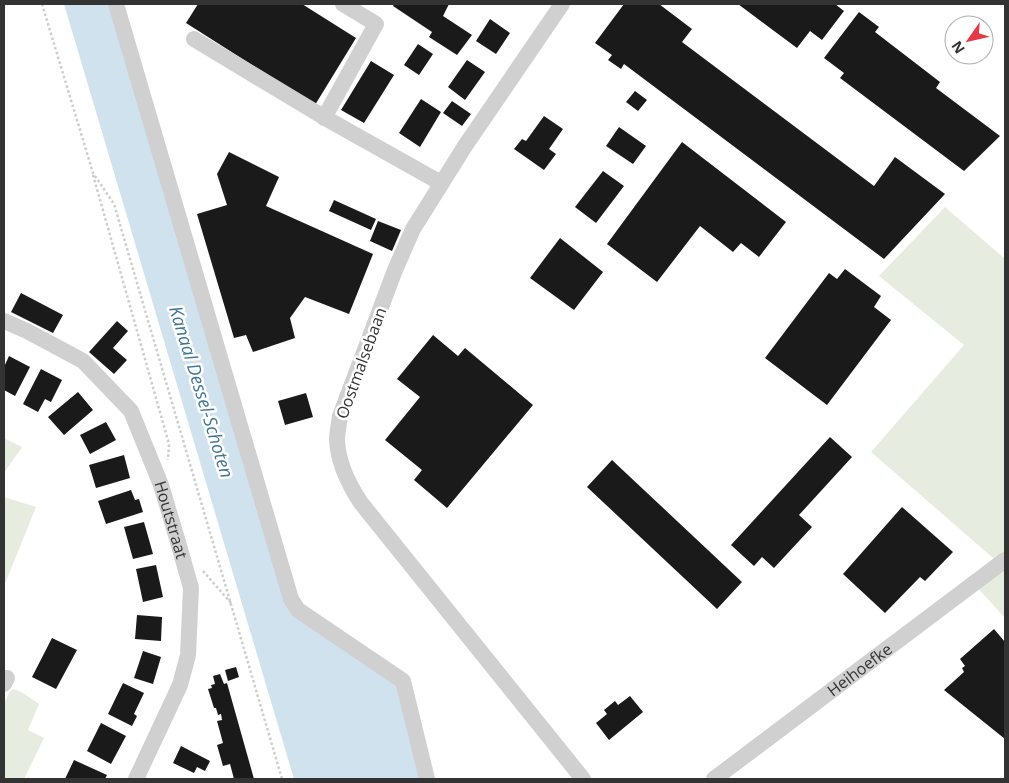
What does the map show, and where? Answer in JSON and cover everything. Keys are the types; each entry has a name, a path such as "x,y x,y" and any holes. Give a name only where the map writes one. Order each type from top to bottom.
{"street":[{"path":"116,4 292,600 298,610 403,681 427,779"},
{"path":"324,118 376,24 343,4"},
{"name":"Oostmalsebaan","path":"562,4 441,183 413,229 398,262 340,416 337,440 340,459 350,485 361,503 583,779"},
{"path":"194,39 324,118 441,183"},
{"name":"Houtstraat","path":"4,321 83,361 131,411 161,485 178,542 191,588 188,655 180,685 136,779"},
{"name":"Heihoefke","path":"714,779 1005,560"}],"path":[{"path":"42,4 93,173 168,444"},
{"path":"93,173 114,204 282,779"},
{"path":"202,570 232,604"}],"shaded area":[{"path":"945,207 1005,259 1005,618 974,584 1000,564 871,452 964,345 879,276"},
{"path":"4,438 22,447 4,473"},
{"path":"4,497 36,507 4,586"},
{"path":"14,689 39,704 28,730 44,738 24,779 4,779 4,703 10,691"}],"water":[{"name":"Kanaal Dessel-Schoten","path":"64,4 111,4 291,611 400,688 423,779 294,779"}],"building":[{"path":"198,4 302,4 356,38 315,105 186,23"},
{"path":"394,4 449,4 443,16 472,35 457,55 429,37 432,32 393,6"},
{"path":"624,4 659,4 692,29 682,42 874,186 895,157 945,194 884,259 624,64 621,69 608,60 612,55 595,43"},
{"path":"738,4 835,4 844,11 822,40 810,31 797,48"},
{"path":"859,12 879,27 875,32 940,82 936,88 1000,136 964,171 840,78 844,73 824,58"},
{"path":"490,19 510,33 496,54 476,41"},
{"path":"418,44 433,54 419,75 404,65"},
{"path":"467,60 485,72 465,100 448,87"},
{"path":"371,61 394,75 364,123 341,110"},
{"path":"635,91 647,100 638,111 626,102"},
{"path":"421,99 441,112 420,147 399,133"},
{"path":"452,101 471,114 462,126 443,113"},
{"path":"544,116 563,129 549,149 556,154 544,170 514,149 522,139 526,141"},
{"path":"619,127 646,146 633,164 606,146"},
{"path":"682,142 786,222 759,257 741,243 733,252 700,226 657,282 607,244"},
{"path":"229,152 279,177 266,206 373,254 349,314 305,297 290,318 295,338 253,352 246,335 234,338 197,214 227,205 217,174"},
{"path":"603,171 624,186 596,223 575,207"},
{"path":"334,200 376,219 371,230 329,211"},
{"path":"378,221 401,230 392,251 370,241"},
{"path":"560,238 603,272 574,310 530,278"},
{"path":"845,269 881,296 874,307 891,320 827,405 765,358 829,273 837,279"},
{"path":"21,293 63,315 53,333 11,312"},
{"path":"117,321 128,331 113,348 127,360 114,374 89,352"},
{"path":"433,335 458,356 465,348 533,405 447,508 414,480 422,470 385,440 420,397 397,379"},
{"path":"9,356 30,367 15,396 4,390 4,367"},
{"path":"41,369 62,380 51,402 45,399 38,412 23,404"},
{"path":"78,392 93,410 64,435 48,417"},
{"path":"306,393 313,417 285,425 278,401"},
{"path":"106,422 116,440 90,454 80,435"},
{"path":"830,437 852,457 799,515 812,527 774,568 762,557 754,566 731,545"},
{"path":"124,455 130,478 96,488 89,465"},
{"path":"612,460 742,582 717,609 587,487"},
{"path":"131,490 135,500 139,499 143,512 106,524 98,501"},
{"path":"902,507 953,552 925,581 920,577 885,613 843,574"},
{"path":"144,522 153,554 133,559 124,527"},
{"path":"156,565 163,597 143,602 136,569"},
{"path":"137,615 162,617 161,641 135,639"},
{"path":"994,629 1005,642 1005,739 944,690 964,672 962,668 965,666 960,659"},
{"path":"52,638 77,650 56,689 32,677"},
{"path":"143,651 161,657 153,684 134,678"},
{"path":"236,667 239,677 228,681 225,670"},
{"path":"220,674 224,684 227,683 254,779 234,779 230,764 223,766 217,745 223,743 217,721 222,720 221,714 218,715 216,708 214,708 208,689 212,688 211,685 215,684 213,676"},
{"path":"123,683 144,693 134,714 137,716 132,726 108,714"},
{"path":"630,696 643,712 609,740 596,723 607,714 604,710 615,701 618,705"},
{"path":"101,723 126,736 111,764 87,751"},
{"path":"181,746 210,761 205,771 197,767 194,773 173,763"},
{"path":"74,760 107,775 105,779 65,779"}]}
